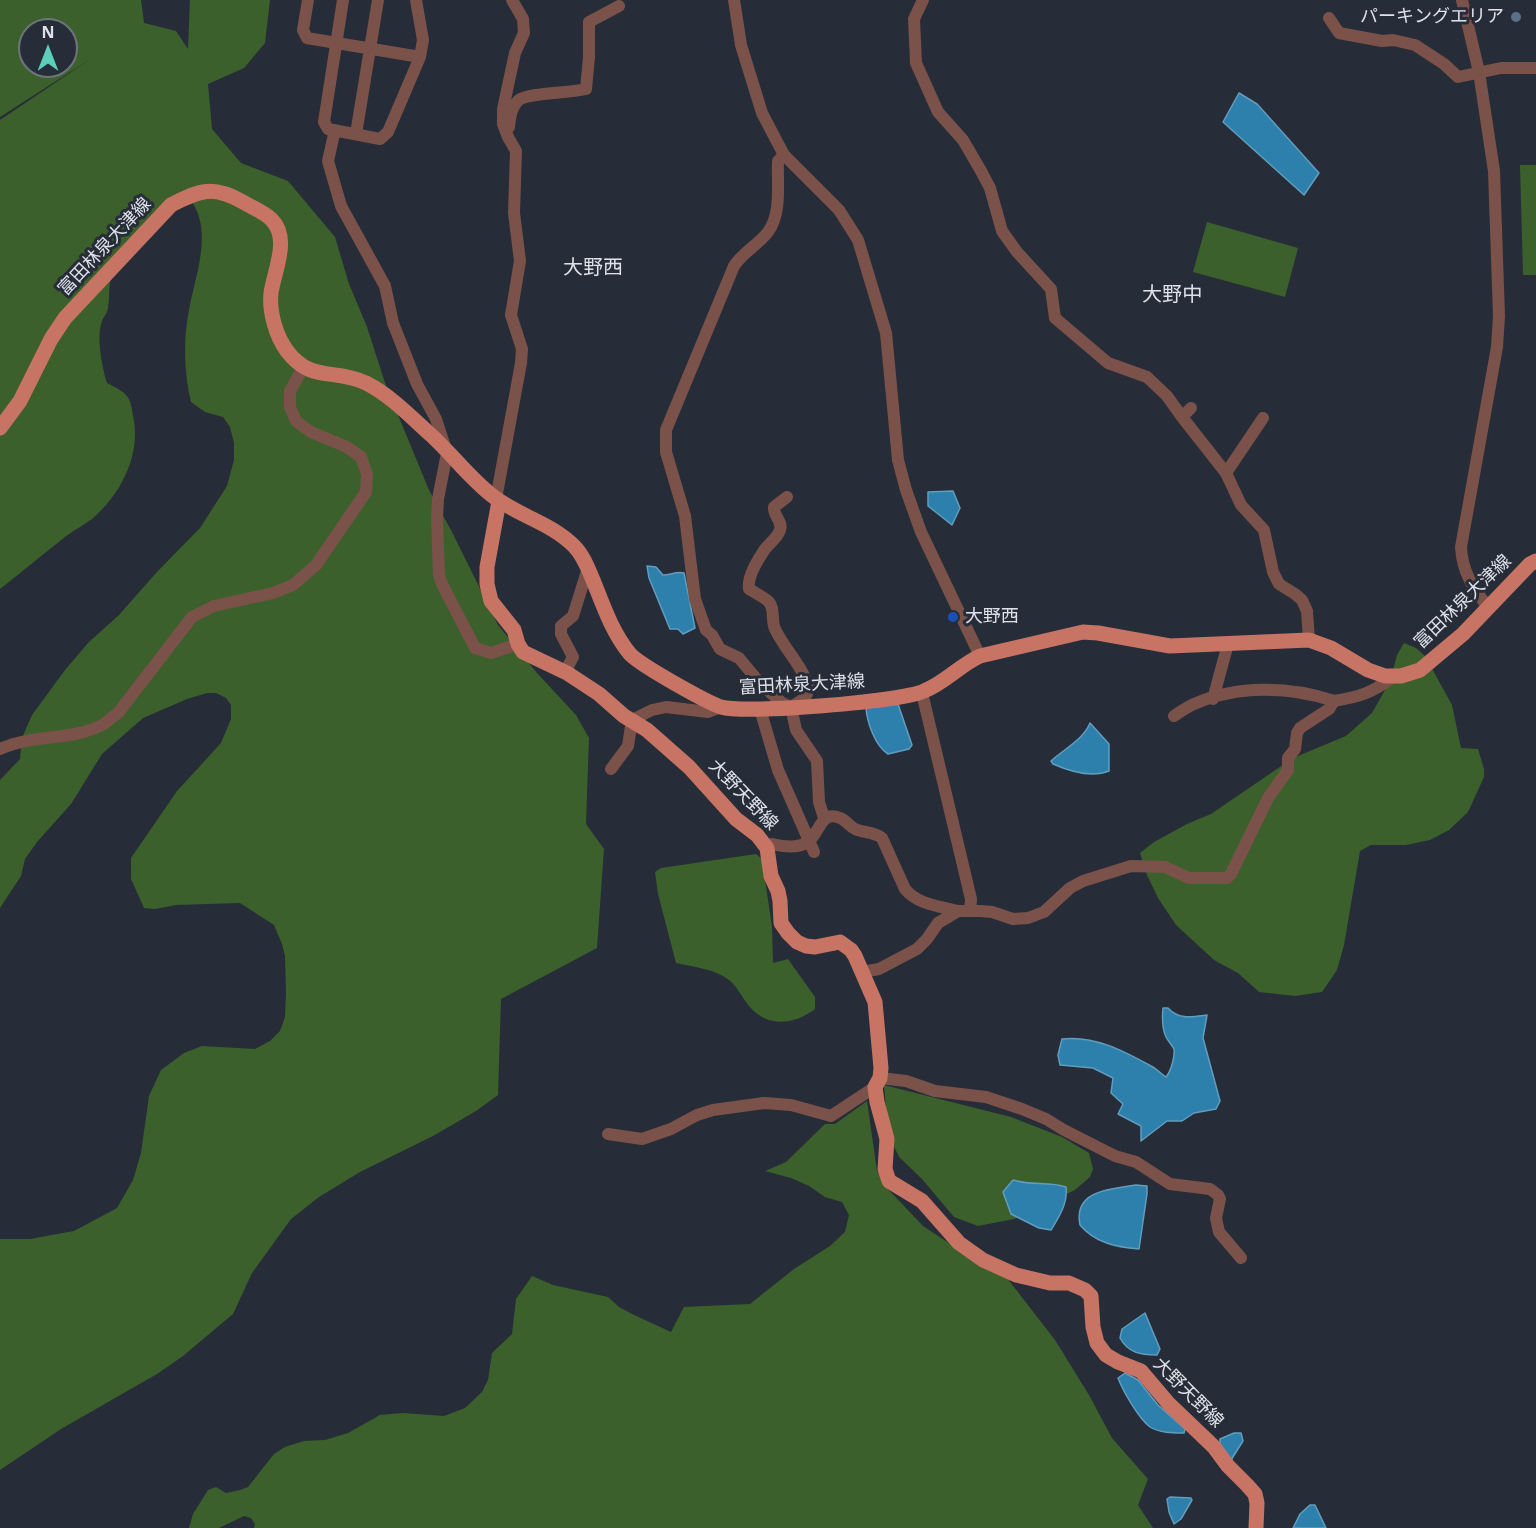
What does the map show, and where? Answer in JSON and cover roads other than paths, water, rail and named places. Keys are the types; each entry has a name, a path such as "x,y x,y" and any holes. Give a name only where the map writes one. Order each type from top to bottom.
{"main road":[{"name":"富田林泉大津線","path":"0,428 20,401 51,339 65,318 171,205 208,190 227,194 271,219 279,232 280,249 270,296 272,320 286,350 303,368 317,373 350,377 382,393 498,500 554,530 576,547 588,568 614,630 632,656 649,668 721,707 760,709 791,707 878,700 922,693 936,686 965,663 980,656 1083,632 1170,646 1309,640 1331,648 1368,670 1393,677 1420,670 1463,634 1536,561"},
{"name":"大野天野線","path":"498,500 489,552 488,584 491,602 514,630 523,652 565,672 599,694 670,750 689,767 736,819 763,842 769,853 771,876 778,891 782,922 797,942 815,947 840,942 846,945 855,956 875,1002 881,1068 877,1102 887,1139 885,1169 890,1181 922,1201 959,1243 983,1260 1016,1275 1050,1283 1069,1283 1085,1290 1091,1296 1093,1327 1097,1343 1106,1355 1140,1371 1169,1404 1214,1447 1228,1466 1255,1494 1256,1528"}],"street":[{"path":"308,0 303,30 307,38 420,57"},
{"path":"343,0 324,122 328,129 380,139 388,132 420,57 423,40 416,0"},
{"path":"356,134 378,0"},
{"path":"498,500 522,349 511,315 520,261 514,213 516,151 503,124 503,109 515,53 524,33 523,19 512,0"},
{"path":"734,0 741,45 762,113 784,155 839,210 858,240 886,333 898,460 906,490 921,532 980,656"},
{"path":"923,0 914,19 916,63 938,112 963,140 990,188 1002,231 1017,252 1051,289 1055,318 1108,363 1147,377 1187,412 1226,473 1241,505 1264,530 1273,572 1279,584 1302,600 1307,611 1309,640"},
{"path":"1462,0 1479,72 1494,171 1499,316 1497,347 1461,547 1461,560 1475,591 1489,608"},
{"path":"508,138 513,107 519,100 527,96 571,93 586,89 589,21 619,6"},
{"path":"1329,18 1339,33 1414,45 1444,64 1458,77 1501,68 1536,68"},
{"path":"335,130 328,161 341,206 385,286 393,323 417,384 436,419 447,453 438,499 437,519 439,575 442,584 475,648 491,653 518,644"},
{"path":"784,155 778,162 776,216 768,232 739,257 734,266 666,430 665,441 666,452 685,516 695,599 705,630 712,635 720,650 740,658 759,682 782,703 791,707"},
{"path":"0,749 15,742 81,732 101,725 118,713 192,617 214,606 273,593 293,585 316,565 366,492 367,474 361,457 347,447 311,432 296,421 290,407 290,391 303,368"},
{"path":"1226,473 1263,418"},
{"path":"787,497 774,507 773,512 781,524 780,531 765,550 748,582 749,589 768,602 772,608 774,626 804,673 809,689 805,698 791,707"},
{"path":"565,672 573,657 561,634 561,626 573,616 588,568"},
{"path":"1213,699 1228,644"},
{"path":"1174,716 1193,704 1240,691 1311,693 1334,701 1362,696 1376,690 1393,677"},
{"path":"862,972 879,969 917,949 938,922 964,911 970,899 922,693"},
{"path":"824,818 839,817 853,828 877,834 882,838 905,889 919,901 964,911 992,912 1013,919 1028,918 1044,912 1071,888 1083,881 1131,866 1165,867 1189,878 1227,878 1268,798 1288,770 1288,758 1295,749 1300,728 1329,709 1334,701"},
{"path":"611,769 628,746 632,720 666,706 708,712 721,707"},
{"path":"791,707 796,730 817,761 819,802 824,818 811,846"},
{"path":"760,709 778,770 811,846"},
{"path":"772,844 783,847 811,846"},
{"path":"869,989 879,969"},
{"path":"608,1134 642,1139 671,1129 696,1115 713,1110 764,1103 790,1105 831,1116 878,1082 906,1081 936,1091 986,1097 1022,1109 1115,1155 1136,1162 1170,1184 1210,1189 1218,1194 1220,1199 1216,1218 1219,1232 1241,1257"}],"water":[{"path":"1239,93 1257,104 1319,173 1304,195 1223,122"},
{"path":"953,491 960,508 952,525 928,506 928,492"},
{"path":"647,566 656,567 663,575 684,573 695,628 683,634 678,629 670,629 649,578"},
{"path":"898,704 912,745 909,749 888,754 872,733 866,708"},
{"path":"1090,723 1109,744 1109,771 1088,774 1053,764 1051,761 1078,739"},
{"path":"1163,1008 1168,1008 1181,1016 1207,1015 1203,1038 1220,1101 1216,1109 1194,1113 1182,1121 1167,1121 1141,1141 1141,1126 1118,1114 1123,1104 1111,1093 1113,1078 1093,1068 1060,1065 1058,1055 1062,1039 1086,1039 1119,1050 1153,1067 1166,1077 1171,1068 1174,1049 1164,1030"},
{"path":"1013,1180 1066,1187 1064,1204 1051,1230 1039,1228 1011,1214 1003,1192"},
{"path":"1136,1185 1147,1186 1139,1249 1106,1243 1092,1236 1080,1225 1079,1213 1088,1198 1105,1190"},
{"path":"1145,1313 1160,1349 1157,1355 1131,1350 1120,1338 1122,1329"},
{"path":"1125,1373 1138,1380 1158,1405 1185,1429 1184,1433 1158,1430 1150,1427 1141,1418 1118,1378"},
{"path":"1234,1433 1241,1433 1243,1441 1231,1460 1220,1445 1220,1439"},
{"path":"1170,1497 1191,1498 1192,1500 1181,1519 1174,1524 1167,1499"},
{"path":"1310,1505 1315,1505 1326,1528 1293,1528 1300,1514"}],"place":[{"name":"パーキングエリア","path":"1516,17"},
{"name":"大野西","path":"953,617"}],"district":[{"name":"大野西","path":"593,268"},
{"name":"大野中","path":"1172,295"}]}
